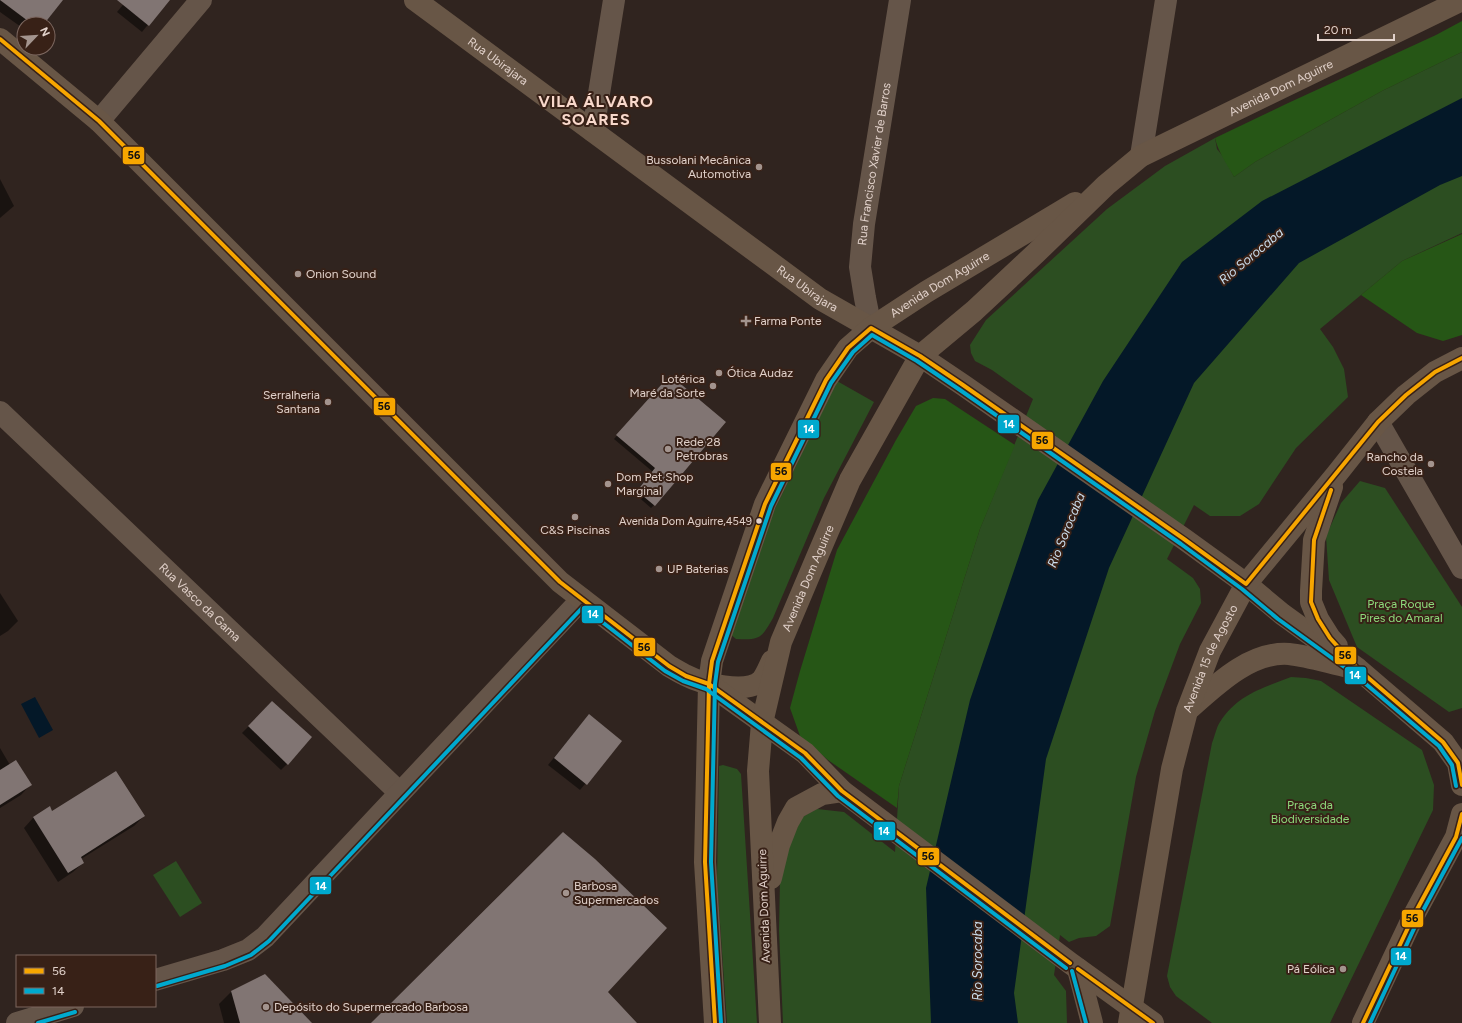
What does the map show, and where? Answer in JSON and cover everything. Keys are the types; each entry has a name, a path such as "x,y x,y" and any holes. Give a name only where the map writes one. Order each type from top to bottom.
{"main road":[{"name":"Rua Ubirajara","path":"415,0 820,299 920,356 1246,584 1282,614 1358,669"},
{"name":"Avenida Dom Aguirre","path":"770,1023 758,771 762,723 781,642 850,480 920,356 974,311 1106,185 1141,156 1462,0"},
{"path":"0,39 99,121 560,582 582,600 669,666 686,676 709,684 741,688 754,685 762,679 781,642"},
{"name":"Avenida Dom Aguirre","path":"715,1023 705,862 709,684 712,661 765,504 826,380 848,348 871,328 926,292 1106,185"},
{"name":"Avenida 15 de Agosto","path":"1130,1016 1172,769 1187,711 1210,651 1246,584 1336,476 1378,422 1406,395 1435,372 1462,358"},
{"path":"1336,476 1314,540 1311,582 1312,602 1318,619 1330,638 1358,669 1453,739 1462,785"},
{"path":"1187,711 1213,688 1246,664 1272,654 1290,654 1358,669"},
{"path":"709,684 805,753 850,796 1074,966 1130,1016 1152,1023"},
{"path":"765,915 778,845 796,808 822,794 850,796"},
{"path":"1363,1023 1414,915 1456,837 1462,814"},
{"path":"1074,966 1092,1023"}],"street":[{"path":"99,121 201,0"},
{"path":"592,131 614,0"},
{"name":"Rua Francisco Xavier de Barros","path":"871,328 860,267 864,224 900,0"},
{"path":"1141,156 1166,0"},
{"name":"Rua Vasco da Gama","path":"0,412 400,793"},
{"path":"1378,422 1462,568"},
{"path":"156,980 223,960 248,950 259,942 582,600"},
{"path":"17,1023 70,1007"}],"green space":[{"path":"1462,21 1462,52 1382,91 1255,162 1234,177 1220,153 1215,138 1436,35"},
{"path":"1462,52 1462,233 1402,261 1320,329 1333,347 1344,369 1348,397 1296,448 1259,504 1240,516 1210,516 1194,505 1167,559 1193,578 1200,589 1201,603 1180,644 1155,711 1136,777 1110,926 1096,936 1079,938 1069,942 1060,935 1054,975 1066,991 1067,1023 783,1023 779,930 780,880 783,859 802,817 817,809 844,812 895,852 899,786 980,529 1033,399 992,370 975,361 971,353 970,345 986,320 1107,209 1165,166 1215,138 1217,149 1225,159 1234,177 1255,162 1382,91"},
{"path":"1462,234 1462,335 1443,341 1417,333 1361,295 1402,261"},
{"path":"837,381 874,402 824,498 769,625 759,637 750,639 736,639 730,634 769,521"},
{"path":"933,398 945,399 1015,445 980,529 899,786 897,808 828,760 800,736 790,708 837,550 916,406"},
{"name":"Praça Roque Pires do Amaral","path":"1360,481 1385,488 1462,607 1462,708 1449,712 1357,647 1329,580 1326,536 1341,503"},
{"name":"Praça da Biodiversidade","path":"1291,677 1321,681 1422,750 1434,785 1433,810 1330,1023 1212,1023 1176,996 1170,987 1167,976 1212,743 1217,727 1234,705 1261,689"},
{"path":"723,765 737,769 741,774 757,1023 727,1023 717,880 719,766"},
{"path":"176,861 202,903 180,917 153,875"}],"water":[{"name":"Rio Sorocaba","path":"1462,98 1462,176 1440,185 1299,263 1194,383 1109,568 1046,759 1014,993 1018,1023 931,1023 926,888 970,700 1038,500 1103,381 1182,262 1262,201"},
{"path":"35,697 53,730 39,738 21,704"}],"building":[{"path":"0,0 63,0 50,16 21,16"},
{"path":"117,0 170,0 149,26"},
{"name":"Rede 28 Petrobras","path":"670,375 726,422 655,506 637,491 655,468 616,435"},
{"path":"272,701 312,737 288,765 248,726"},
{"path":"589,714 622,741 587,785 554,758"},
{"path":"16,760 32,785 0,805 0,770"},
{"path":"116,771 145,816 81,857 84,863 68,873 33,817 50,806 52,811"},
{"name":"Barbosa Supermercados","path":"563,832 595,859 667,928 608,992 637,1023 371,1023"},
{"name":"Depósito do Supermercado Barbosa","path":"265,974 312,1023 240,1023 231,991"}],"transit line":[{"name":"56","path":"0,39 99,121 560,582 669,666 686,676 709,684 805,753 842,791 1070,963"},
{"name":"56","path":"715,1023 705,862 709,684 712,661 765,504 826,380 848,348 871,328 920,356 1184,539 1246,584 1378,422 1406,395 1435,372 1462,358"},
{"name":"14","path":"721,1023 711,862 715,684 718,662 771,506 831,383 853,352 872,335 917,361 960,390 1181,544 1242,589 1278,619 1354,674 1439,746 1452,765 1456,786"},
{"name":"56","path":"1331,490 1314,540 1311,602 1318,619 1330,638 1358,669 1443,742 1458,763 1462,785"},
{"name":"14","path":"157,986 225,966 251,955 269,941 583,607 665,671 683,681 706,689 801,758 838,796 1066,968"},
{"name":"56","path":"1363,1023 1414,915 1456,837 1462,814"},
{"name":"14","path":"1370,1023 1419,918 1462,838"},
{"name":"56","path":"1078,969 1153,1023"},
{"name":"14","path":"1072,971 1086,1023"},
{"name":"14","path":"38,1023 75,1012"}],"place":[{"name":"Bussolani Mecânica Automotiva","path":"759,167"},
{"name":"Onion Sound","path":"298,274"},
{"name":"Farma Ponte","path":"746,321"},
{"name":"Ótica Audaz","path":"719,373"},
{"name":"Lotérica Maré da Sorte","path":"713,386"},
{"name":"Serralheria Santana","path":"328,402"},
{"name":"Rede 28 Petrobras","path":"668,449"},
{"name":"Rancho da Costela","path":"1431,464"},
{"name":"Dom Pet Shop Marginal","path":"608,484"},
{"name":"C&S Piscinas","path":"575,517"},
{"name":"Avenida Dom Aguirre,4549","path":"759,521"},
{"name":"UP Baterias","path":"659,569"},
{"name":"Barbosa Supermercados","path":"566,893"},
{"name":"Pá Eólica","path":"1343,969"},
{"name":"Depósito do Supermercado Barbosa","path":"266,1007"}],"district":[{"name":"VILA ÁLVARO SOARES","path":"596,110"}]}
